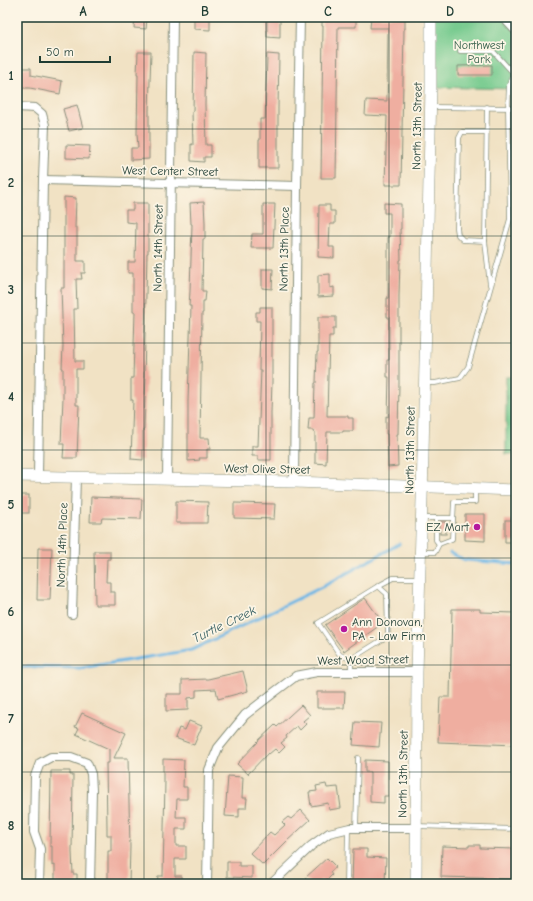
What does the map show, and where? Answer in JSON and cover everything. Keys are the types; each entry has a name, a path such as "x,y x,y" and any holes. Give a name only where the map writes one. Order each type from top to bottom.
{"main road":[{"name":"North 13th Street","path":"416,884 415,827 417,672 423,486 431,17"},
{"name":"West Olive Street","path":"17,476 294,482 516,490"}],"street":[{"name":"North 14th Street","path":"167,479 173,17"},
{"name":"North 13th Place","path":"294,482 300,17"},
{"path":"503,17 516,30"},
{"path":"17,107 35,108 42,114 45,126 38,476"},
{"name":"West Center Street","path":"43,180 297,186"},
{"name":"North 14th Place","path":"72,614 76,477"},
{"name":"West Wood Street","path":"207,884 209,770 222,742 245,716 296,676 317,672 417,672"},
{"path":"39,884 40,849 34,832 35,776 40,763 51,757 71,757 87,763 91,774 90,884"},
{"path":"271,884 311,846 329,832 352,828 415,827"}],"lane":[{"path":"425,383 435,383 460,378 468,367 510,219 508,108 509,85 514,71 493,51 460,51"},
{"path":"430,107 516,108"},
{"path":"487,107 485,241 490,288"},
{"path":"485,241 463,240 458,235 457,228 460,138 462,132 486,132"},
{"path":"421,552 435,552 439,544 452,539 454,502 475,502 475,488"},
{"path":"422,518 453,518"},
{"path":"436,518 436,540 439,544"},
{"path":"351,659 340,655 318,623 393,578 420,578"},
{"path":"351,659 388,636 387,594 378,586"},
{"path":"351,659 351,671"},
{"path":"347,884 358,758"},
{"path":"415,827 516,829"}],"green space":[{"name":"Northwest Park","path":"432,17 516,17 516,89 431,87"},
{"path":"506,377 516,377 516,454 506,454"}],"building":[{"path":"135,17 147,17 146,29 134,28"},
{"path":"194,17 210,17 210,30 194,29"},
{"path":"267,17 280,17 280,38 267,37"},
{"path":"322,17 356,17 356,27 338,27 336,178 321,178"},
{"path":"371,17 405,17 401,185 385,185 387,116 365,115 366,100 387,101 388,28 370,28"},
{"path":"138,52 151,52 149,159 131,160 131,148 138,148"},
{"path":"194,52 206,53 206,145 211,145 211,157 204,157 204,162 191,161 191,144 193,145 192,112"},
{"path":"267,54 279,55 278,168 259,168 260,119 265,119"},
{"path":"492,65 492,75 458,75 458,66"},
{"path":"17,68 31,68 31,75 62,81 60,94 30,88 17,88"},
{"path":"77,105 83,128 69,131 63,109"},
{"path":"66,145 90,146 89,159 66,158"},
{"path":"64,197 76,198 75,228 77,228 77,261 85,261 85,273 81,273 82,279 76,279 77,309 74,309 75,361 83,361 83,369 76,369 76,405 79,405 77,458 63,458 64,444 61,444 63,346 61,288 64,288"},
{"path":"204,202 205,239 203,239 202,291 206,291 202,313 200,438 209,438 210,449 207,449 207,458 199,458 200,460 188,461 191,306 189,306 192,224 190,203"},
{"path":"133,203 148,203 144,378 146,378 143,460 131,459 133,400 131,400 131,378 133,378 135,312 133,312 133,273 128,273 128,262 135,262 136,223 126,222 126,210 133,210"},
{"path":"384,203 401,204 397,434 398,466 388,467 386,416 388,417 389,377 387,377 387,360 389,360 389,317 387,317 387,298 390,213 384,213"},
{"path":"263,204 275,204 273,248 251,248 252,234 263,234"},
{"path":"319,205 330,205 330,211 335,211 335,224 330,224 329,247 334,247 334,258 318,257"},
{"path":"262,269 273,269 272,289 262,288"},
{"path":"330,274 330,288 334,287 334,296 318,297 318,275"},
{"path":"260,307 272,307 271,460 258,460 258,456 252,456 252,446 258,446 261,370 259,370 260,321 256,321 256,312 260,312"},
{"path":"318,317 336,317 336,328 333,328 333,336 329,336 327,416 348,416 348,418 353,418 353,431 327,432 326,464 315,463 315,432 314,430 308,430 309,418 314,418 318,352"},
{"path":"17,495 29,495 29,513 17,513"},
{"path":"91,497 142,499 141,519 102,518 101,522 90,522"},
{"path":"176,501 208,502 207,523 176,523"},
{"path":"234,503 275,504 274,519 234,518"},
{"path":"465,514 485,514 485,541 465,540"},
{"path":"505,520 516,520 516,542 505,542"},
{"path":"440,522 446,522 446,534 440,534"},
{"path":"38,548 52,548 50,600 37,600"},
{"path":"94,551 110,551 110,559 107,559 106,582 110,582 110,592 115,592 115,605 95,605"},
{"path":"365,598 383,623 344,651 325,625"},
{"path":"452,609 480,609 480,612 516,613 516,745 438,742 440,697 450,697"},
{"path":"243,671 248,691 218,699 216,689 196,690 196,697 188,698 188,710 166,711 166,694 182,694 182,680 208,679"},
{"path":"317,692 345,692 344,708 317,708"},
{"path":"301,705 310,715 303,721 306,724 300,730 297,726 286,736 287,738 281,743 285,747 279,753 275,749 269,754 268,753 248,774 237,764 275,725 277,727"},
{"path":"82,713 126,733 114,758 128,758 130,847 129,884 108,884 108,851 111,851 111,835 107,835 106,763 109,763 109,749 76,734 79,728 75,727"},
{"path":"189,721 202,726 194,745 175,738 179,728 185,730"},
{"path":"355,722 381,723 379,747 353,745"},
{"path":"163,759 184,760 183,787 187,787 187,799 177,799 176,817 186,817 186,829 176,829 176,846 186,846 186,859 175,859 175,876 182,876 182,884 157,884 158,876 163,876 165,781 163,781"},
{"path":"365,760 388,761 388,796 384,796 384,803 370,802 370,772 365,772"},
{"path":"51,771 70,771 70,775 73,775 72,852 73,874 77,874 77,884 55,884 55,865 52,866 52,846 50,846"},
{"path":"228,776 243,777 242,798 247,798 246,808 239,808 239,817 225,816"},
{"path":"326,784 327,788 338,787 341,808 329,810 328,803 311,806 309,792 317,791 316,786"},
{"path":"301,810 310,820 263,865 250,853 270,832 274,835 285,825 282,822 288,817 291,819"},
{"path":"469,845 480,845 480,848 516,849 516,879 441,877 442,846 469,847"},
{"path":"353,849 367,849 367,857 386,858 385,883 352,884"},
{"path":"327,858 336,867 330,872 332,875 324,883 321,880 317,884 311,884 305,878"},
{"path":"227,862 239,862 239,866 252,866 252,878 227,877"}],"waterway":[{"name":"Turtle Creek","path":"17,667 81,668 192,650 324,586 399,544"},
{"name":"Turtle Creek","path":"450,553 465,560 516,564"}],"place":[{"name":"EZ Mart","path":"477,527"},
{"name":"Ann Donovan, PA - Law Firm","path":"344,629"}]}
